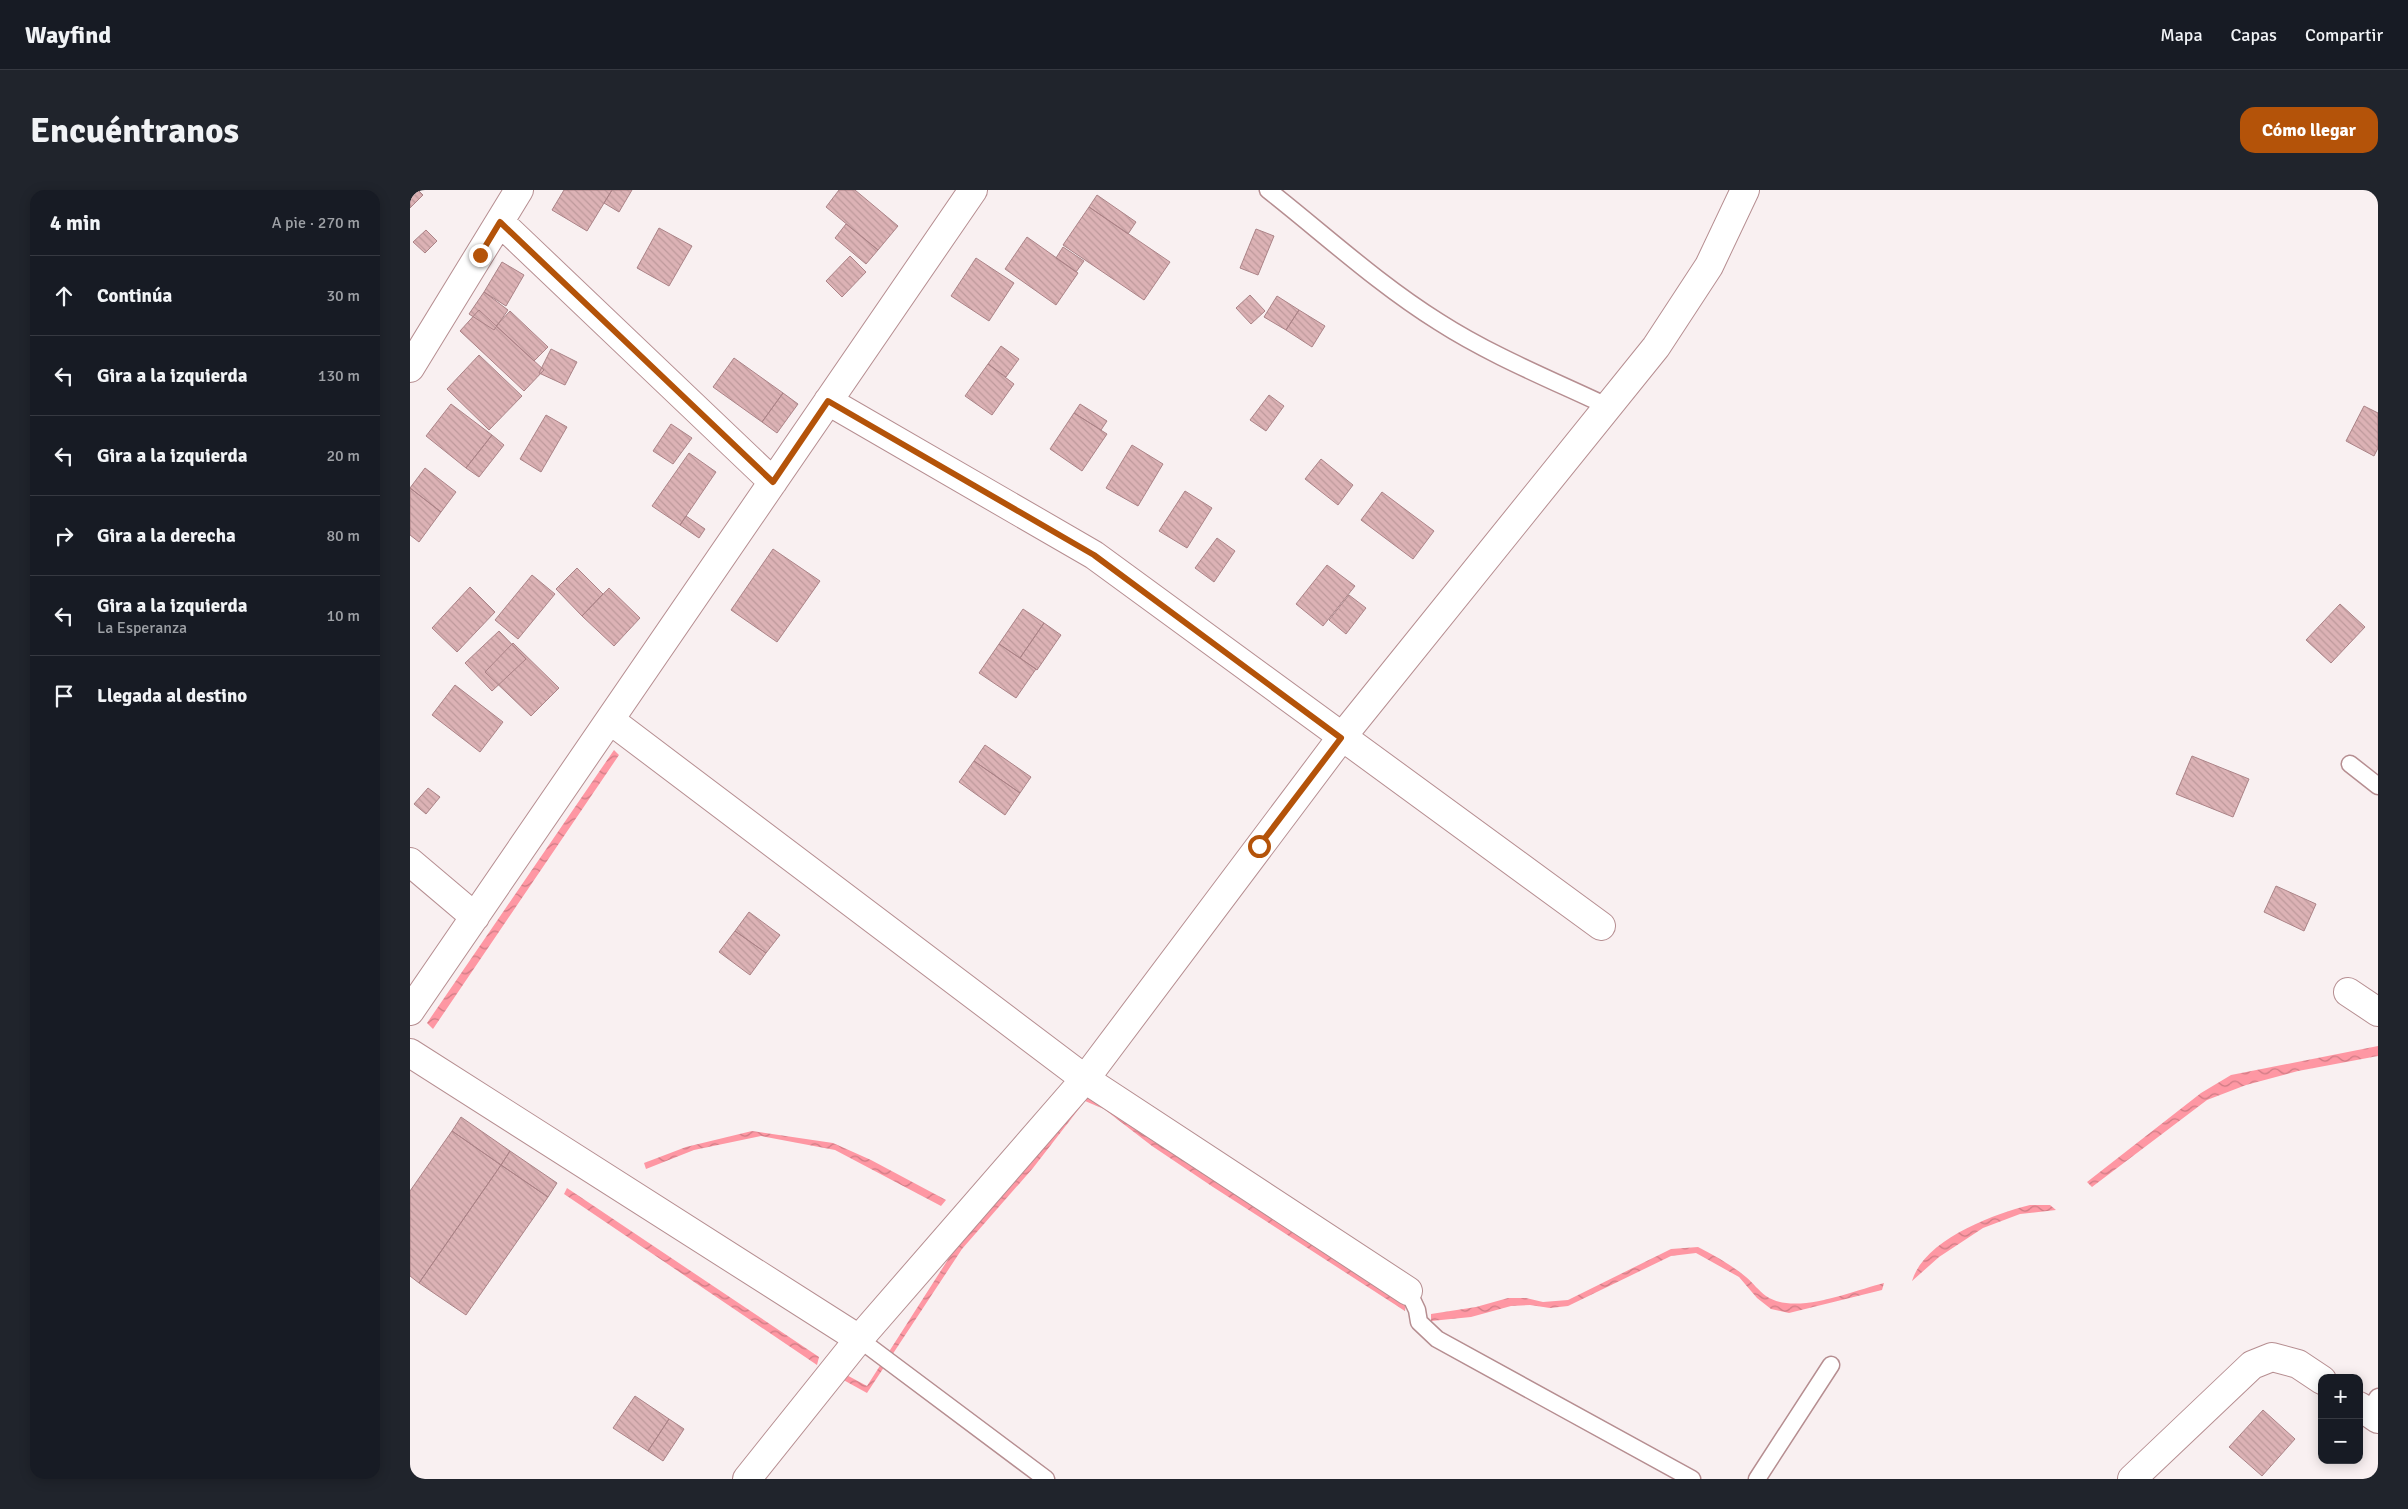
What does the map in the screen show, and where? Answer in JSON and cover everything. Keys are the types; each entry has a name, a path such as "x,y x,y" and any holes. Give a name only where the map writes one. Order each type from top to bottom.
{"street":[{"path":"410,368 519,190"},
{"path":"410,1011 973,190"},
{"path":"747,1479 859,1339 1085,1079 1341,738 1656,347 1709,266 1745,190"},
{"path":"500,222 773,482"},
{"path":"828,401 1094,555 1341,738 1601,926"},
{"path":"610,720 1085,1079 1408,1291"},
{"path":"410,862 475,917"},
{"path":"2348,992 2378,1012"},
{"path":"410,1053 859,1339"},
{"path":"2132,1479 2252,1365 2272,1357 2298,1364 2318,1377"}],"lane":[{"path":"1268,190 1384,282 1439,322 1522,366 1609,407"},
{"path":"2350,764 2378,786"},
{"path":"1408,1291 1417,1310 1419,1322 1437,1339 1692,1479"},
{"path":"859,1339 1046,1479"},
{"path":"1757,1479 1831,1365"}],"water":[{"path":"614,750 619,755 433,1029 427,1023"},
{"path":"2378,1046 2378,1056 2298,1071 2246,1085 2207,1100 2092,1187 2087,1182 2201,1093 2231,1075"},
{"path":"1085,1093 1221,1185 1406,1304 1405,1311 1213,1187 1152,1146 1104,1109 1085,1101 1033,1168 962,1249 867,1393 838,1377 841,1372 867,1386 956,1247 1029,1165"},
{"path":"752,1131 833,1143 871,1160 946,1200 941,1206 835,1150 761,1136 694,1150 646,1169 644,1163 686,1147"},
{"path":"567,1188 819,1357 817,1365 564,1194"},
{"path":"2030,1205 2050,1205 2056,1210 2020,1214 1983,1228 1939,1257 1912,1281 1919,1266 1930,1253 1945,1241 1980,1222"},
{"path":"1698,1247 1735,1269 1766,1296 1778,1302 1792,1304 1808,1303 1884,1283 1882,1290 1789,1313 1771,1309 1757,1298 1739,1277 1696,1253 1671,1256 1568,1306 1550,1308 1530,1305 1511,1306 1471,1317 1431,1321 1431,1314 1476,1307 1508,1298 1526,1298 1543,1302 1568,1300 1671,1249"}],"building":[{"path":"410,190 418,190 423,195 410,208"},
{"path":"564,190 612,190 587,231 552,210"},
{"path":"612,190 632,190 619,212 604,203"},
{"path":"839,190 855,190 898,226 878,250 826,207"},
{"path":"1097,195 1136,222 1128,234 1089,207"},
{"path":"1089,207 1170,262 1144,300 1063,245"},
{"path":"846,224 878,250 866,264 835,238"},
{"path":"659,228 692,246 669,286 637,268"},
{"path":"1256,229 1274,236 1258,275 1240,268"},
{"path":"426,230 437,241 425,253 413,242"},
{"path":"1027,237 1078,273 1056,305 1005,269"},
{"path":"1063,247 1084,261 1076,272 1056,258"},
{"path":"850,256 866,272 842,297 826,281"},
{"path":"976,258 1014,283 989,321 951,296"},
{"path":"502,262 524,275 506,306 484,292"},
{"path":"484,292 508,310 494,330 469,314"},
{"path":"1250,295 1265,311 1251,324 1236,308"},
{"path":"1277,296 1299,310 1286,330 1264,317"},
{"path":"479,310 544,370 524,391 460,331"},
{"path":"1299,310 1325,326 1312,347 1286,330"},
{"path":"510,311 548,347 534,361 496,326"},
{"path":"1001,346 1019,359 1006,377 988,364"},
{"path":"551,349 577,362 565,385 539,373"},
{"path":"479,355 522,396 489,430 447,389"},
{"path":"734,358 783,393 762,422 713,387"},
{"path":"988,364 1014,384 992,415 965,396"},
{"path":"783,393 798,404 777,433 762,422"},
{"path":"1269,395 1284,406 1266,431 1250,420"},
{"path":"451,404 492,435 466,468 426,436"},
{"path":"1080,404 1107,421 1101,430 1074,413"},
{"path":"2364,406 2378,413 2378,448 2374,456 2346,441"},
{"path":"1074,413 1107,434 1082,471 1050,449"},
{"path":"546,415 567,427 541,472 520,459"},
{"path":"671,424 692,438 673,464 653,451"},
{"path":"492,435 504,445 479,477 466,468"},
{"path":"1132,445 1163,464 1138,506 1106,488"},
{"path":"689,453 716,472 680,525 652,506"},
{"path":"1321,459 1353,485 1338,505 1305,479"},
{"path":"425,468 456,492 441,512 410,488"},
{"path":"410,488 441,512 419,542 410,535"},
{"path":"1185,491 1212,508 1187,548 1159,531"},
{"path":"1382,492 1434,531 1413,559 1361,520"},
{"path":"686,516 705,529 699,538 680,525"},
{"path":"1217,538 1235,551 1214,582 1195,568"},
{"path":"773,549 820,581 777,642 731,610"},
{"path":"1327,565 1355,586 1323,626 1296,604"},
{"path":"577,568 603,594 582,616 556,589"},
{"path":"532,575 555,594 518,639 495,620"},
{"path":"470,587 495,612 457,652 432,628"},
{"path":"609,588 640,618 614,646 582,616"},
{"path":"1349,595 1366,608 1346,634 1329,620"},
{"path":"2340,604 2365,627 2331,663 2306,640"},
{"path":"1023,609 1044,623 1020,658 999,644"},
{"path":"1044,623 1061,635 1037,670 1020,658"},
{"path":"499,631 526,659 492,691 465,663"},
{"path":"513,643 559,688 531,716 485,672"},
{"path":"999,644 1036,669 1016,698 979,673"},
{"path":"455,685 503,722 480,752 432,715"},
{"path":"985,745 1031,777 1020,793 974,761"},
{"path":"2192,756 2249,779 2233,817 2176,794"},
{"path":"974,761 1020,793 1005,815 959,782"},
{"path":"428,788 440,797 426,814 414,804"},
{"path":"2276,886 2316,904 2304,931 2264,912"},
{"path":"749,912 780,935 766,953 735,931"},
{"path":"735,931 766,953 750,975 719,952"},
{"path":"461,1117 510,1151 501,1165 452,1131"},
{"path":"452,1131 501,1165 419,1283 410,1276 410,1191"},
{"path":"510,1151 557,1183 548,1197 501,1165"},
{"path":"501,1165 548,1197 466,1315 419,1283"},
{"path":"635,1396 669,1419 648,1451 613,1428"},
{"path":"2263,1410 2295,1439 2262,1476 2229,1447"},
{"path":"669,1419 684,1429 663,1461 648,1451"}],"route":[{"path":"480,255 500,222 773,482 828,401 1094,555 1341,738 1259,846"}]}
